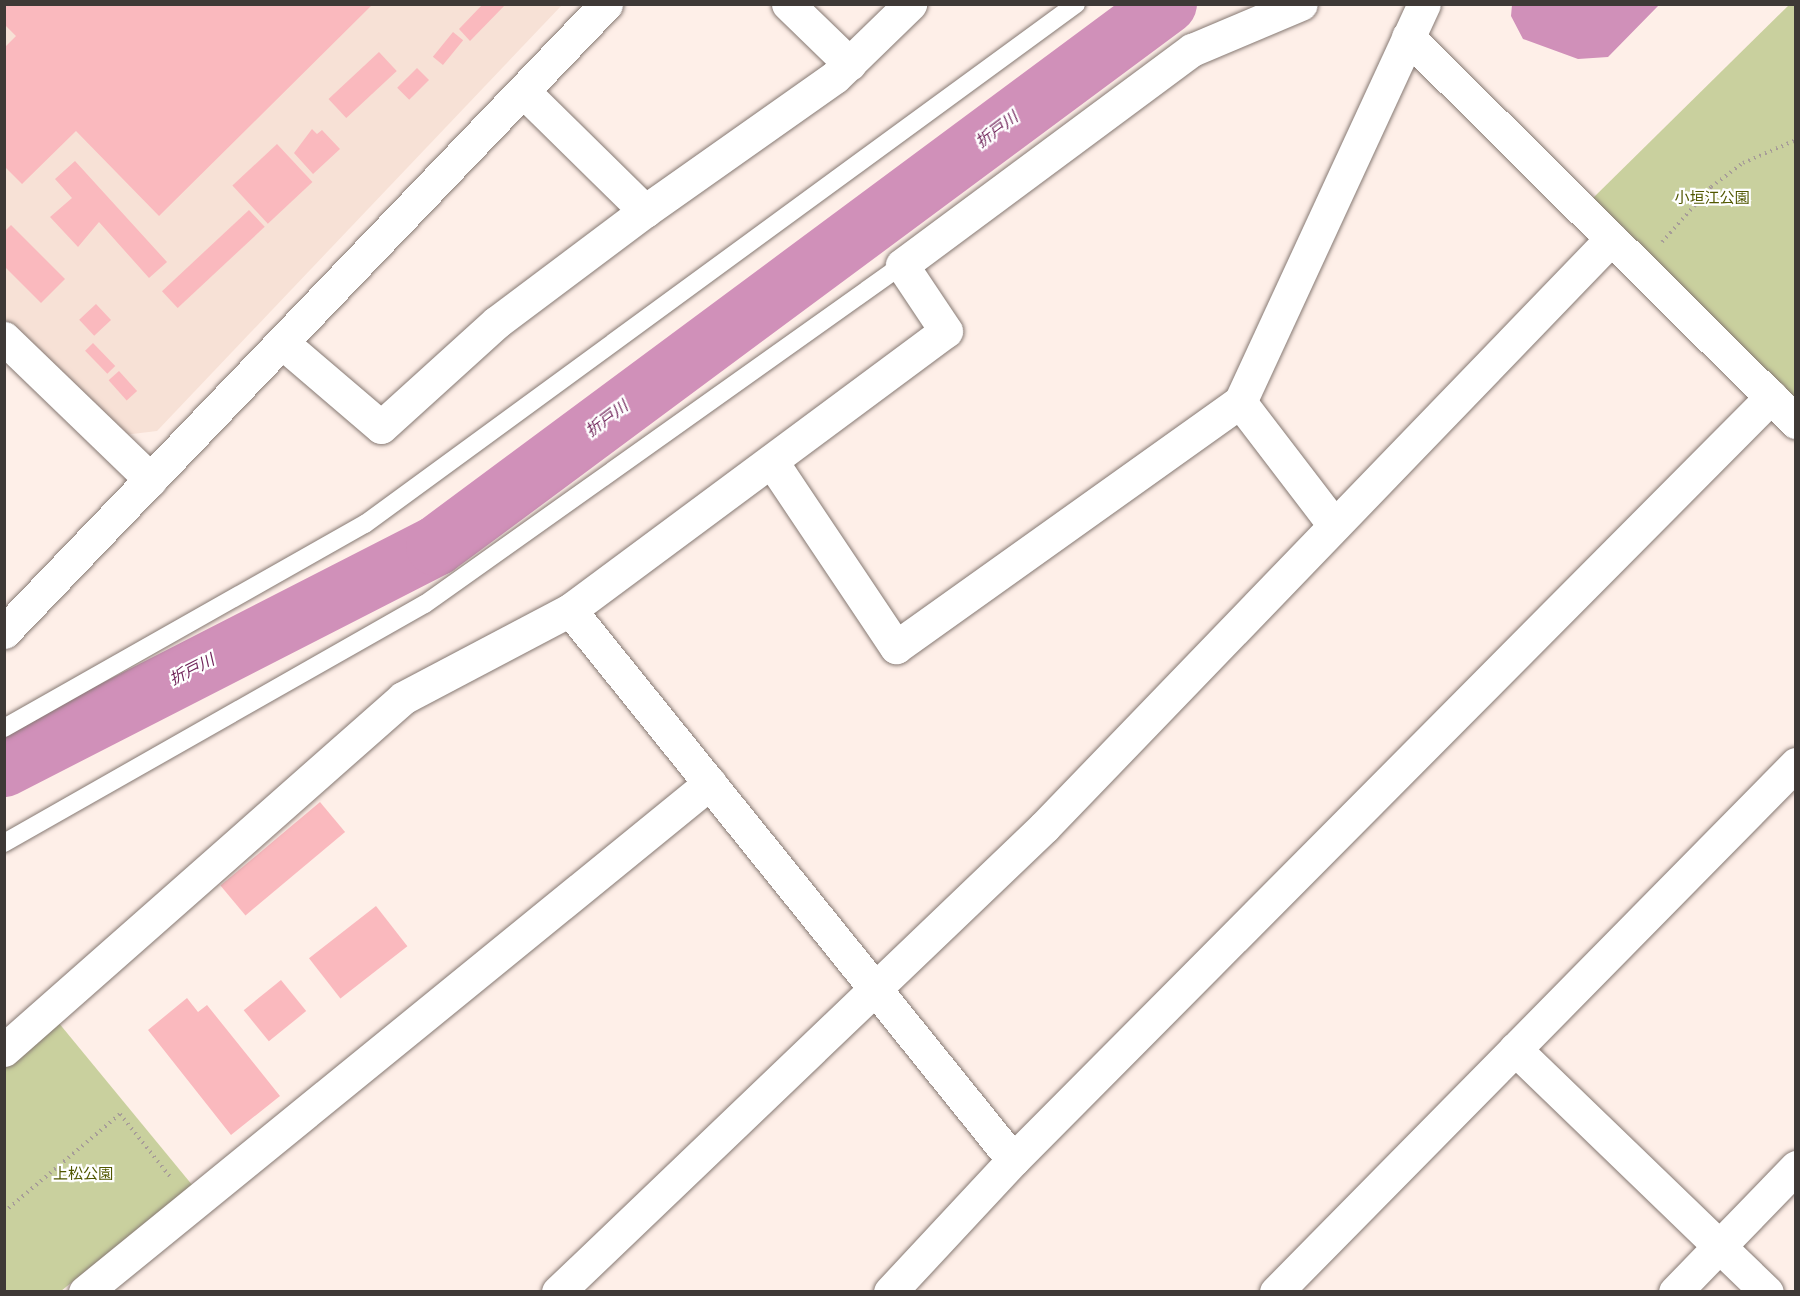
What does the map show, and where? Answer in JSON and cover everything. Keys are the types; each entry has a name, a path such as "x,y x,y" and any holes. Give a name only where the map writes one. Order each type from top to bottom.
{"street":[{"path":"4,632 285,345 606,4"},
{"path":"788,4 850,64"},
{"path":"285,345 381,427 498,322 645,211 850,64 910,4"},
{"path":"4,1050 403,698 570,610 946,331 902,265 1192,50 1301,4"},
{"path":"772,462 896,647 1240,402 1424,4"},
{"path":"1408,37 1796,422"},
{"path":"524,92 645,211"},
{"path":"558,1292 1044,827 1611,239"},
{"path":"4,338 151,480"},
{"path":"906,1286 1013,1160 1771,397"},
{"path":"1240,402 1334,525"},
{"path":"570,610 1013,1160"},
{"path":"1276,1292 1796,764"},
{"path":"85,1292 710,783"},
{"path":"1515,1049 1767,1292"},
{"path":"1675,1292 1796,1167"}],"lane":[{"path":"4,728 365,524 1076,4"},
{"path":"4,843 425,604 902,265"}],"path":[{"path":"1640,268 1711,187 1743,163 1796,140"},
{"path":"4,1212 120,1114 192,1205"}],"shaded area":[{"path":"1512,4 1659,5 1608,57 1578,59 1523,39 1511,16"},
{"path":"4,5 562,5 157,431 124,435 5,319"}],"green space":[{"name":"小垣江公園","path":"1789,5 1795,5 1795,401 1592,199"},
{"name":"上松公園","path":"58,1022 193,1186 61,1291 5,1291 4,1068"}],"building":[{"path":"4,4 373,4 159,216 76,131 22,184 4,166 4,48 16,36 4,24"},
{"path":"483,4 506,4 470,41 459,29"},
{"path":"453,32 463,40 443,65 433,57"},
{"path":"379,52 397,71 346,118 329,99"},
{"path":"417,68 429,80 409,100 397,88"},
{"path":"312,129 317,134 322,130 340,149 313,174 294,153"},
{"path":"277,144 312,182 268,224 232,186"},
{"path":"75,161 167,262 149,278 99,222 78,247 50,217 72,198 55,179"},
{"path":"249,210 265,227 178,308 162,291"},
{"path":"11,225 65,279 41,303 4,266 4,232"},
{"path":"96,304 111,320 94,336 79,320"},
{"path":"93,343 115,366 107,374 85,351"},
{"path":"119,371 137,391 127,400 109,380"},
{"path":"320,802 345,832 245,915 220,886"},
{"path":"376,906 407,946 340,999 309,958"},
{"path":"281,980 306,1011 269,1041 244,1010"},
{"path":"187,998 198,1012 207,1005 280,1096 231,1135 148,1030"}],"waterway":[{"name":"折戸川","path":"4,767 436,546 1167,4"}]}
